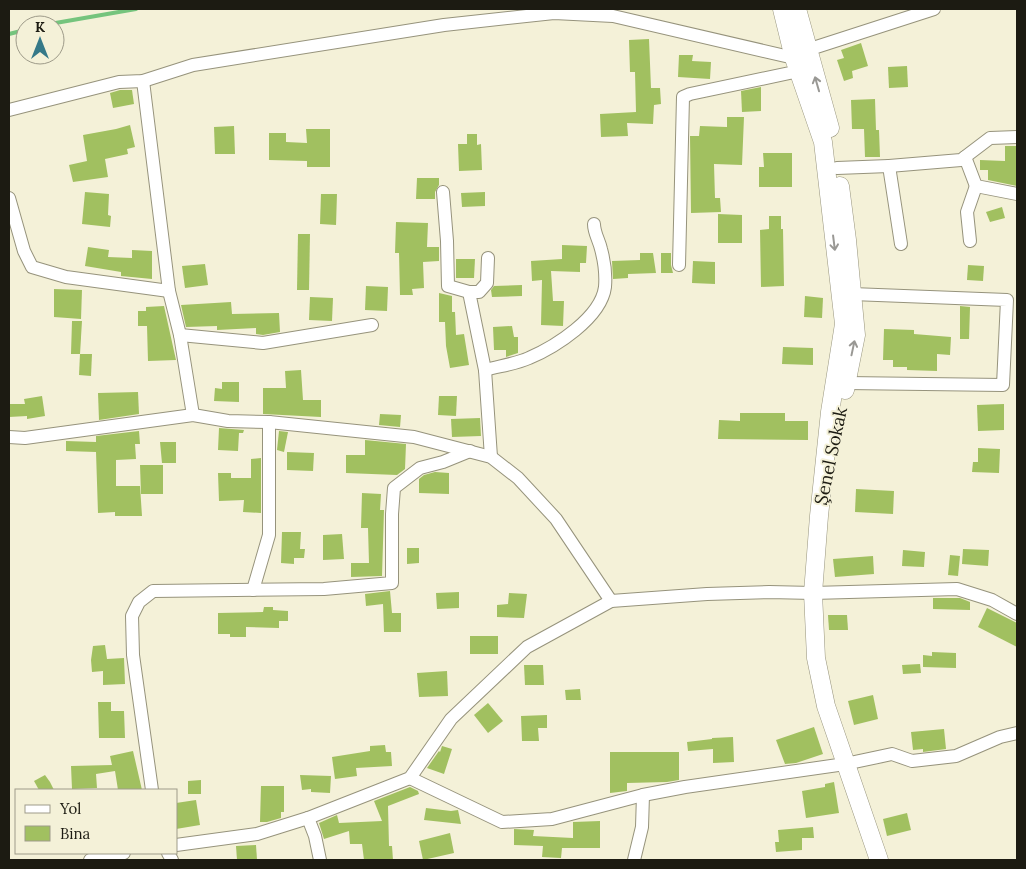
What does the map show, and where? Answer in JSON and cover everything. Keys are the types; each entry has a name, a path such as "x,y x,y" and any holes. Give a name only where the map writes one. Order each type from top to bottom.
{"street":[{"name":"Şenel Sokak","path":"782,9 800,60 834,141 856,335 819,516"},
{"name":"Şenel Sokak","path":"797,9 800,60 823,142 844,324 830,412 819,516"},
{"path":"679,265 683,97 800,60 934,9"},
{"path":"9,110 119,82 143,81 193,65 444,24 554,13 614,16 800,60"},
{"path":"143,81 169,291 180,335 193,415"},
{"path":"837,168 961,160 990,138 1017,137"},
{"path":"965,157 976,186 967,212 970,242"},
{"path":"889,166 901,244"},
{"path":"976,186 1017,194"},
{"path":"443,192 448,241 448,286 469,292 479,292 487,283 488,258"},
{"path":"9,198 24,251 32,267 66,278 169,291"},
{"path":"485,370 528,359 558,343 579,326 598,305 605,288 601,248 594,233 594,224"},
{"path":"469,292 485,370 491,457"},
{"path":"846,383 1003,386 1007,300 852,294"},
{"path":"180,335 262,343 372,325"},
{"path":"9,438 25,438 193,415 228,421 269,422 414,437 470,451 491,457 518,478 556,519 612,601"},
{"path":"254,590 269,535 269,422"},
{"path":"152,789 133,655 132,616 139,602 153,591 324,589 392,583 394,488 420,468 443,462 470,451"},
{"path":"819,516 813,593 816,658 826,706 879,860"},
{"path":"178,845 257,834 308,818 410,778 451,719 527,647 612,601 733,593 957,589 992,600 1017,614"},
{"path":"410,778 502,822 552,819 642,795 845,764 892,754 912,761 956,756 1000,737 1017,733"},
{"path":"634,860 642,827 642,795"},
{"path":"308,818 315,836 320,860"},
{"path":"90,860 119,854"}],"building":[{"path":"649,39 651,88 660,88 661,104 654,105 653,124 627,123 628,136 601,137 600,114 636,112 635,72 630,72 629,40"},
{"path":"861,43 868,66 852,71 853,78 844,81 837,60 844,58 841,50"},
{"path":"679,55 693,55 692,61 711,62 710,79 678,77"},
{"path":"907,66 908,87 889,88 888,67"},
{"path":"761,87 761,111 742,112 741,91"},
{"path":"120,90 132,90 134,104 113,108 110,93"},
{"path":"875,99 876,130 879,130 880,157 865,157 864,129 852,129 851,100"},
{"path":"727,117 744,117 742,165 714,164 715,198 720,198 721,212 691,213 690,136 699,136 700,126 727,127"},
{"path":"130,125 135,147 127,149 128,154 105,159 108,177 73,182 69,165 87,161 83,135"},
{"path":"234,126 235,154 215,154 214,127"},
{"path":"306,129 330,129 330,167 307,167 307,161 269,160 269,133 286,133 286,142 307,143"},
{"path":"467,134 477,134 477,145 481,144 482,170 459,171 458,144 467,144"},
{"path":"1005,146 1017,146 1017,186 988,180 988,170 980,170 980,160 1005,161"},
{"path":"763,153 792,153 792,187 759,187 759,167 764,167"},
{"path":"417,178 439,178 435,199 416,199"},
{"path":"85,192 109,194 108,215 111,216 110,227 82,224"},
{"path":"485,192 485,206 462,207 461,193"},
{"path":"321,194 337,194 336,225 320,224"},
{"path":"1002,207 1005,218 990,222 986,212"},
{"path":"718,214 742,215 742,243 718,243"},
{"path":"769,216 781,216 784,286 761,287 760,230 769,229"},
{"path":"396,222 428,223 427,247 439,247 439,261 423,262 424,288 412,289 413,295 400,295 399,253 395,253"},
{"path":"298,234 310,234 309,290 297,290"},
{"path":"562,245 587,246 586,263 580,263 580,272 551,271 553,301 564,301 563,326 541,325 542,280 532,281 531,261 562,259"},
{"path":"88,247 109,250 108,257 132,258 132,250 152,251 152,279 121,276 121,272 85,266"},
{"path":"640,253 653,253 656,273 628,274 628,278 613,279 612,261 640,260"},
{"path":"661,253 671,253 673,273 661,273"},
{"path":"456,259 475,259 474,278 456,278"},
{"path":"693,261 715,262 715,284 692,283"},
{"path":"205,264 208,285 185,288 182,266"},
{"path":"968,265 984,266 983,281 967,280"},
{"path":"522,285 522,296 492,297 491,290 494,286"},
{"path":"366,286 388,287 387,311 365,310"},
{"path":"54,289 82,290 81,319 54,317"},
{"path":"439,293 452,296 452,312 455,312 456,335 464,334 469,365 450,368 446,346 445,322 439,322"},
{"path":"805,296 823,298 822,318 804,317"},
{"path":"310,297 333,298 332,321 309,320"},
{"path":"231,302 232,314 279,313 280,332 263,335 256,334 256,328 217,330 217,326 186,327 181,305"},
{"path":"164,306 176,360 148,361 147,326 138,326 138,311 146,311 146,307"},
{"path":"960,306 970,307 969,339 960,339"},
{"path":"72,321 82,321 80,354 71,354"},
{"path":"512,326 514,337 518,337 518,353 506,357 506,350 494,350 493,327"},
{"path":"884,329 914,330 914,334 951,337 950,355 937,354 937,371 907,370 907,367 893,367 893,360 883,360"},
{"path":"783,347 813,348 813,365 782,364"},
{"path":"80,354 92,354 91,376 79,375"},
{"path":"301,370 303,400 321,400 321,417 263,414 263,388 286,388 285,371"},
{"path":"222,382 239,382 239,402 214,401 215,388 222,389"},
{"path":"138,392 139,414 99,420 98,393"},
{"path":"42,396 45,416 27,419 27,416 9,417 9,404 25,404 24,399"},
{"path":"439,396 457,396 456,416 438,415"},
{"path":"1004,404 1004,430 978,431 977,405"},
{"path":"740,413 785,413 785,421 808,421 808,440 718,439 719,420 740,421"},
{"path":"380,414 401,415 400,427 379,425"},
{"path":"480,418 481,436 452,437 451,419"},
{"path":"219,428 244,430 243,433 239,433 238,451 218,450"},
{"path":"139,431 140,444 135,444 136,459 116,460 116,486 140,486 142,516 115,516 115,512 98,513 96,452 66,451 66,441 96,442 96,436"},
{"path":"279,431 288,432 284,452 277,450"},
{"path":"365,440 406,444 405,469 397,475 346,473 346,455 365,455"},
{"path":"160,442 176,442 176,463 162,463"},
{"path":"978,448 1000,449 999,473 972,472 973,462 978,462"},
{"path":"287,452 314,453 313,471 287,470"},
{"path":"261,458 261,513 243,512 244,500 219,501 218,473 231,473 231,478 251,478 251,459"},
{"path":"140,465 163,465 163,494 141,494"},
{"path":"435,472 449,473 449,494 419,493 419,479 424,475"},
{"path":"856,489 894,491 893,514 855,512"},
{"path":"362,493 381,494 380,510 384,510 382,576 351,577 351,563 369,563 368,528 361,528"},
{"path":"282,532 301,532 300,549 305,549 304,558 294,558 294,564 281,563"},
{"path":"342,534 344,559 323,560 323,535"},
{"path":"407,548 419,548 419,563 407,564"},
{"path":"963,549 989,550 988,566 962,564"},
{"path":"903,550 925,552 924,567 902,566"},
{"path":"950,555 960,556 958,576 948,575"},
{"path":"873,556 874,574 835,577 833,559"},
{"path":"390,591 392,613 401,613 401,632 384,632 383,604 366,606 365,594"},
{"path":"459,592 459,608 437,609 436,593"},
{"path":"509,593 527,594 524,618 497,617 497,605 508,604"},
{"path":"933,598 960,598 970,602 970,610 933,609"},
{"path":"264,607 288,611 288,621 279,621 279,628 246,627 246,637 230,637 230,634 218,634 218,613 263,612"},
{"path":"987,608 1017,623 1017,647 978,627"},
{"path":"828,615 847,615 848,630 829,630"},
{"path":"470,636 498,636 498,654 470,654"},
{"path":"105,645 107,659 124,658 125,684 103,685 103,671 92,672 93,646"},
{"path":"932,652 956,653 956,668 923,667 923,655 932,656"},
{"path":"920,664 921,673 903,674 902,665"},
{"path":"524,665 543,665 544,685 525,685"},
{"path":"447,671 448,696 419,697 417,673"},
{"path":"580,689 581,700 566,700 565,690"},
{"path":"873,695 878,719 854,725 848,701"},
{"path":"98,702 111,702 111,711 124,711 125,738 99,738"},
{"path":"488,703 503,721 488,733 474,715"},
{"path":"547,715 547,728 538,728 539,741 522,741 521,716"},
{"path":"814,727 823,754 796,763 785,764 776,740"},
{"path":"944,729 946,749 923,752 923,749 913,750 911,732"},
{"path":"733,737 734,762 713,763 713,749 688,751 687,742"},
{"path":"385,745 386,752 391,752 392,766 356,768 357,776 335,779 332,757 370,751 370,746"},
{"path":"442,746 452,749 444,774 427,768 440,752"},
{"path":"133,751 142,789 118,789 115,771 96,774 97,788 72,789 71,766 112,765 110,756"},
{"path":"610,752 679,752 679,780 627,783 627,791 610,793"},
{"path":"45,775 54,789 38,789 34,781"},
{"path":"300,775 331,776 330,793 311,792 311,789 302,790"},
{"path":"201,780 201,794 188,794 188,781"},
{"path":"834,782 839,813 806,818 802,791 825,787 825,784"},
{"path":"261,786 284,786 284,812 281,812 281,818 260,822"},
{"path":"410,787 418,791 419,794 388,806 389,846 392,846 393,860 364,860 362,844 350,844 349,831 324,839 319,823 337,815 339,823 382,821 374,801"},
{"path":"196,800 200,825 178,829 178,803"},
{"path":"426,808 458,810 461,824 424,820"},
{"path":"907,813 911,830 887,836 883,819"},
{"path":"600,821 600,848 562,848 561,858 542,857 543,846 514,845 514,829 534,830 533,836 573,838 573,822"},
{"path":"813,827 814,838 802,838 802,850 776,852 775,842 779,842 778,830"},
{"path":"450,833 454,853 423,860 419,841"},
{"path":"256,845 257,860 237,860 236,846"}],"waterway":[{"path":"65,21 136,9"},
{"path":"9,34 15,32"}]}
